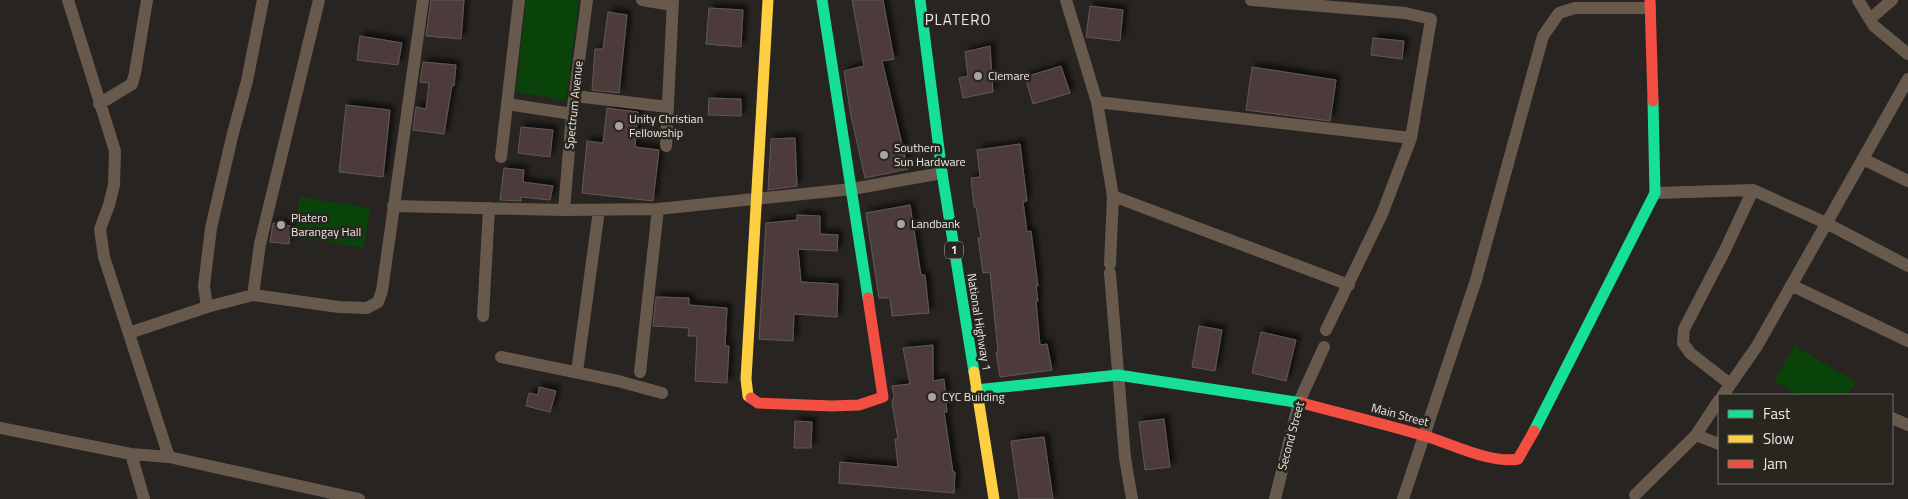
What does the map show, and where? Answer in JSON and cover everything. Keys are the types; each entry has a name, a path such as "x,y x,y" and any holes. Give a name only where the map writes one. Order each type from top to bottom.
{"main road":[{"path":"768,0 746,378 748,396 758,402 832,406 859,405 883,397 822,0"},
{"name":"National Highway 1","path":"920,0 942,173 994,499"},
{"path":"1650,4 1655,193"},
{"name":"Main Street","path":"976,390 1118,375 1299,402 1425,436 1488,457 1508,461 1518,459 1526,447 1655,193"}],"street":[{"path":"68,0 115,151 114,185 100,229 104,257 169,456"},
{"path":"100,104 132,84 136,73 147,0"},
{"path":"207,307 204,286 211,228 247,81 263,0"},
{"path":"253,295 260,244 319,0"},
{"path":"129,334 207,307 253,295 339,307 367,308 378,302 382,291 423,0"},
{"path":"501,157 519,0"},
{"name":"Spectrum Avenue","path":"564,210 572,114 587,0"},
{"path":"642,0 672,2 666,146"},
{"path":"1066,0 1097,102 1113,196 1110,269 1125,458 1132,499"},
{"path":"1251,0 1404,13 1431,19 1411,138 1382,214 1326,330"},
{"path":"1858,0 1874,26 1908,54"},
{"path":"1870,19 1892,0"},
{"path":"1403,499 1476,280 1534,76 1543,36 1559,13 1575,8 1650,4"},
{"path":"1753,190 1724,252 1684,329 1683,343 1690,353 1726,390 1757,346 1908,79"},
{"path":"575,96 668,107"},
{"path":"1097,102 1411,138"},
{"path":"507,104 572,114"},
{"path":"1863,159 1908,180"},
{"path":"393,206 658,210 852,189 942,173"},
{"path":"1655,193 1753,190 1826,224 1908,266"},
{"path":"1113,196 1349,285"},
{"path":"483,316 489,208"},
{"path":"577,372 599,210"},
{"path":"640,372 658,210"},
{"path":"1791,285 1908,341"},
{"name":"Second Street","path":"1275,499 1299,402 1324,346"},
{"path":"501,356 662,393"},
{"path":"1635,495 1696,435 1718,402"},
{"path":"1893,418 1908,425"},
{"path":"0,428 131,454 169,456 359,499"},
{"path":"1696,435 1718,444"},
{"path":"131,454 144,499"}],"green space":[{"path":"526,0 579,0 566,101 516,92"},
{"path":"300,197 370,208 364,248 293,237"},
{"path":"1795,346 1856,382 1849,394 1796,394 1774,381"}],"building":[{"path":"431,0 464,0 461,39 426,36"},
{"path":"852,0 883,0 894,59 882,61 908,169 865,178 851,116 844,71 864,66"},
{"path":"1090,6 1123,10 1120,41 1086,37"},
{"path":"709,8 743,10 741,47 706,44"},
{"path":"608,12 627,15 619,93 592,90 595,49 603,49"},
{"path":"360,36 402,43 398,65 357,60"},
{"path":"1373,38 1404,41 1402,59 1371,55"},
{"path":"990,46 993,92 963,98 959,78 968,76 965,52"},
{"path":"423,62 456,65 454,86 452,85 444,134 413,130 416,107 426,109 429,83 420,82"},
{"path":"1061,66 1070,93 1033,104 1025,77"},
{"path":"1252,67 1336,80 1330,121 1246,110"},
{"path":"709,98 741,99 741,116 708,115"},
{"path":"346,105 390,110 383,177 339,172"},
{"path":"607,108 638,112 635,147 659,150 653,201 582,193 587,141 603,143"},
{"path":"521,127 553,130 550,157 518,153"},
{"path":"795,138 797,186 768,190 771,139"},
{"path":"1020,144 1027,201 1023,202 1027,232 1031,231 1038,286 1036,286 1038,301 1036,301 1040,345 1047,344 1052,370 1000,377 996,352 998,352 990,272 983,273 978,238 981,238 976,207 974,207 971,178 980,177 977,150"},
{"path":"504,168 524,170 523,182 553,186 550,200 521,197 521,201 500,200"},
{"path":"910,205 921,275 925,275 929,313 892,316 890,298 879,298 866,213"},
{"path":"797,215 820,216 820,234 838,235 837,251 798,249 801,282 838,284 837,317 794,314 793,341 759,339 766,223 797,220"},
{"path":"273,223 291,226 289,244 270,242"},
{"path":"656,297 689,298 689,305 727,308 725,346 729,346 727,383 695,381 697,336 688,336 689,328 653,326"},
{"path":"1199,326 1222,330 1215,371 1192,367"},
{"path":"1261,332 1296,340 1286,381 1252,373"},
{"path":"933,345 933,381 944,379 947,412 944,412 953,472 955,472 954,493 839,483 840,462 898,467 895,439 898,439 892,403 894,396 892,386 910,384 903,348"},
{"path":"539,387 556,391 550,412 526,406 529,393 538,395"},
{"path":"1164,419 1170,467 1145,470 1139,422"},
{"path":"795,421 812,422 811,448 794,448"},
{"path":"1044,437 1053,499 1019,499 1011,441"}],"traffic: fast":[{"path":"822,0 868,298"},
{"path":"920,0 942,173 974,372"},
{"path":"1534,431 1655,193 1653,101"},
{"path":"976,390 1118,375 1302,403"}],"traffic: slow":[{"path":"751,398 748,396 746,379 768,0"},
{"path":"974,372 994,499"}],"traffic: jam":[{"path":"1650,0 1653,101"},
{"path":"751,398 758,403 832,406 859,405 883,397 868,298"},
{"path":"1302,403 1425,436 1496,459 1518,459 1534,431"}],"place":[{"name":"Clemare","path":"978,76"},
{"name":"Unity Christian Fellowship","path":"619,126"},
{"name":"Southern Sun Hardware","path":"884,155"},
{"name":"Landbank","path":"901,224"},
{"name":"Platero Barangay Hall","path":"281,225"},
{"name":"CYC Building","path":"932,397"}],"district":[{"name":"PLATERO","path":"958,20"}]}
